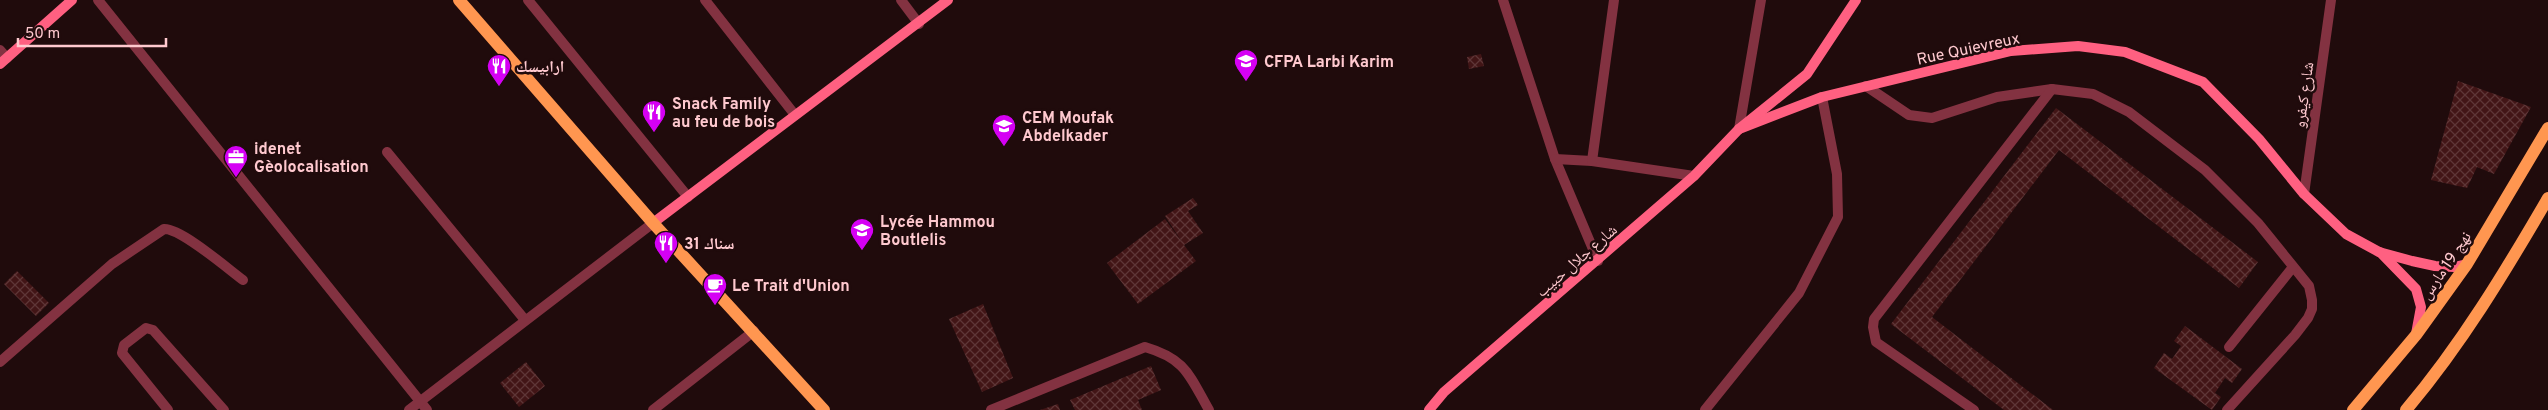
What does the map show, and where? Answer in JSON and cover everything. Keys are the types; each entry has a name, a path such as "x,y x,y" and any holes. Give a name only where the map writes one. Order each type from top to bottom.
{"main road":[{"path":"460,0 654,223 824,410"},
{"name":"نهج 19 مارس","path":"2353,410 2416,335 2467,264 2548,128"},
{"path":"2406,410 2468,328 2503,274 2548,198"}],"street":[{"path":"2,57 72,0"},
{"path":"98,0 427,410"},
{"path":"528,0 688,197"},
{"path":"705,0 795,115"},
{"path":"901,0 919,24"},
{"path":"409,410 795,115 919,24 948,0"},
{"path":"1503,0 1554,160 1598,260"},
{"path":"1592,161 1614,0"},
{"path":"1739,128 1761,0"},
{"name":"شارع جلال حبيب","path":"1429,410 1444,392 1694,176 1739,128 1807,74 1856,0"},
{"name":"شارع كيفرو","path":"2304,194 2331,0"},
{"name":"Rue Quievreux","path":"1739,128 1822,97 2011,51 2078,46 2125,52 2203,82 2259,139 2304,194 2346,234 2379,252"},
{"path":"1866,86 1909,115 1932,118 1997,97 2052,89 2093,94 2129,112 2205,170 2258,223 2309,286 2312,309 2308,318 2267,368 2227,410"},
{"path":"1974,410 1876,342 1872,327 1874,319 2052,89"},
{"path":"1705,410 1799,293 1838,217 1837,174 1822,97"},
{"path":"387,152 525,320"},
{"path":"1554,160 1592,161 1694,176"},
{"path":"0,362 112,264 164,228 172,229 196,244 243,280"},
{"path":"2379,252 2435,266 2454,267 2467,264"},
{"path":"2379,252 2416,289 2421,307 2416,335"},
{"path":"2229,347 2293,267"},
{"path":"168,410 122,353 124,345 146,328 153,330 165,342 224,410"},
{"path":"653,410 754,331"},
{"path":"991,410 1145,347 1165,353 1182,365 1209,410"}],"building":[{"path":"1481,54 1484,66 1469,69 1467,57"},
{"path":"2458,81 2531,107 2494,174 2477,167 2467,188 2431,180"},
{"path":"2056,108 2258,262 2239,288 2059,150 1932,317 2053,410 2004,410 1891,324"},
{"path":"1193,198 1198,205 1188,211 1203,233 1184,245 1196,261 1138,304 1107,263 1165,219 1182,242 1165,216"},
{"path":"17,271 49,303 36,316 4,284"},
{"path":"983,304 1013,378 982,392 949,319"},
{"path":"2185,326 2242,369 2232,383 2225,378 2215,393 2221,397 2212,410 2154,368 2164,353 2172,359 2181,346 2174,341"},
{"path":"526,362 545,386 519,407 500,383"},
{"path":"1151,366 1161,390 1138,400 1142,410 1075,410 1070,400"},
{"path":"1058,404 1060,410 1040,410"}],"place":[{"name":"CFPA Larbi Karim","path":"1246,82"},
{"name":"ارابيسك","path":"499,87"},
{"name":"Snack Family au feu de bois","path":"654,133"},
{"name":"CEM Moufak Abdelkader","path":"1004,147"},
{"name":"idenet Gèolocalisation","path":"236,178"},
{"name":"Lycée Hammou Boutlelis","path":"862,251"},
{"name":"سناك 31","path":"666,264"},
{"name":"Le Trait d'Union","path":"715,306"}]}
